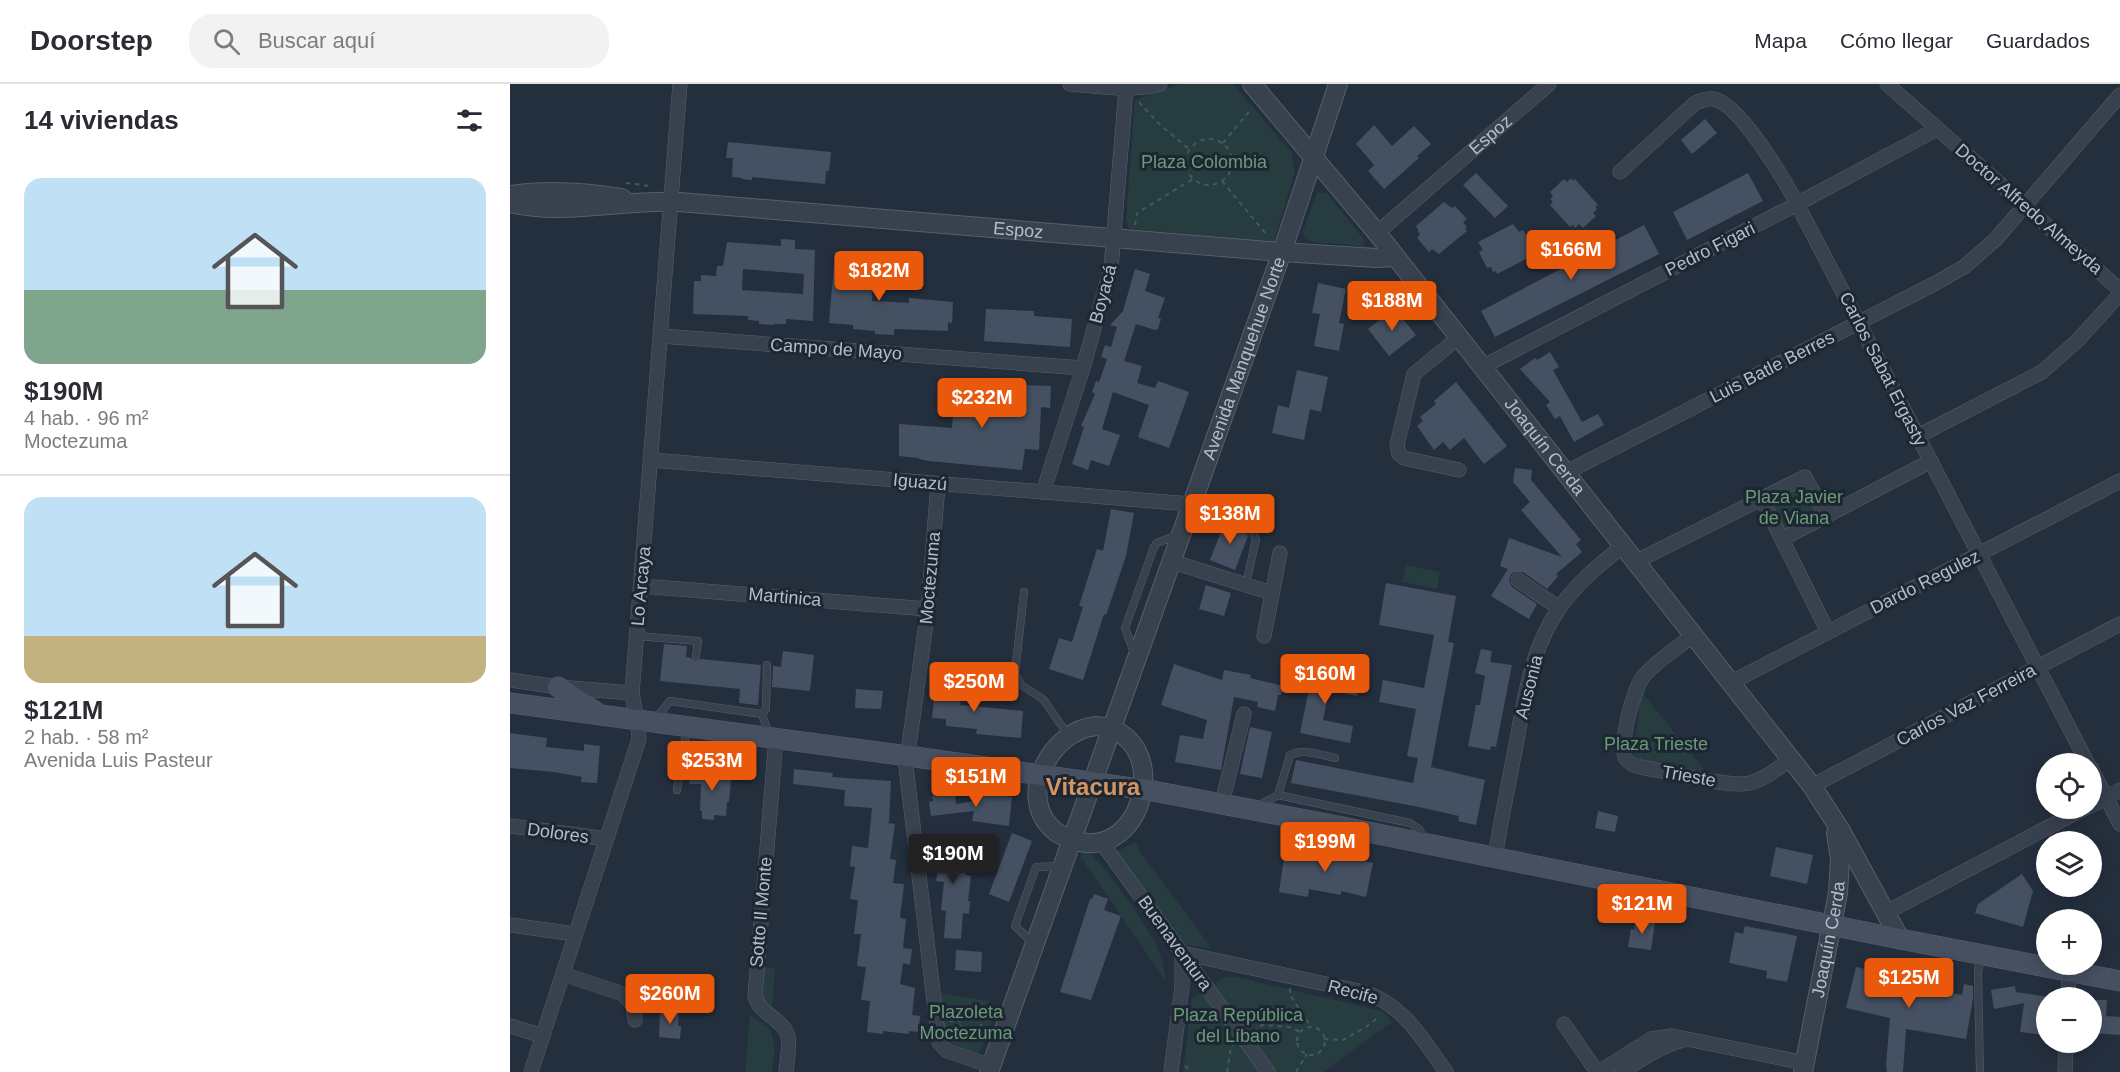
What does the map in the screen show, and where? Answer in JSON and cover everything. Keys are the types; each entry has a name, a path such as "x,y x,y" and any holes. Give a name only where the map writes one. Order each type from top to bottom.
{"main road":[{"path":"558,687 600,715"},
{"path":"510,703 1142,789 2036,965"},
{"path":"2089,975 2120,981"}],"street":[{"name":"Lo Arcaya","path":"531,1072 638,744 639,733 645,722 632,693 680,84"},
{"path":"1070,84 1126,88 1150,87 1160,84"},
{"name":"Joaquín Cerda","path":"1252,84 1377,233 1812,786 1900,939"},
{"name":"Avenida Manquehue Norte","path":"990,1069 1185,519 1272,251 1313,156 1338,84"},
{"name":"Espoz","path":"1377,233 1549,84"},
{"name":"Doctor Alfredo Almeyda","path":"1887,84 2120,292"},
{"name":"Boyacá","path":"1042,492 1083,368 1112,268 1126,88"},
{"name":"Luis Batle Berres","path":"1565,473 1964,267 1996,239 2120,95"},
{"name":"Carlos Sabat Ergasty","path":"1620,172 1695,104 1704,99 1714,99 1723,103 1758,140 1777,166 2082,753"},
{"name":"Pedro Figari","path":"1482,367 1937,129"},
{"name":"Espoz","path":"510,195 531,192 590,192 642,201 1272,251 1377,258 1395,256"},
{"name":"Espoz","path":"510,203 531,208 590,208 642,201"},
{"path":"1918,436 2042,372 2078,340 2120,292"},
{"name":"Campo de Mayo","path":"661,336 1083,368"},
{"path":"1458,338 1414,374 1397,445 1399,454 1404,458 1459,470"},
{"name":"Iguazú","path":"651,460 1042,492 1185,519"},
{"path":"1782,538 1931,461"},
{"path":"1635,562 1805,477 1827,516"},
{"name":"Dardo Regulez","path":"1730,683 2120,481"},
{"name":"Moctezuma","path":"938,484 928,609 906,778 939,1042 947,1051 990,1069"},
{"path":"1762,499 1828,632"},
{"name":"Ausonia","path":"1495,857 1520,724 1534,662 1542,640 1559,608 1584,578 1623,546"},
{"path":"1264,636 1280,553"},
{"path":"1170,561 1272,593"},
{"path":"1518,580 1559,608"},
{"name":"Martinica","path":"641,586 928,609"},
{"name":"Carlos Vaz Ferreira","path":"1812,786 2120,624"},
{"name":"Trieste","path":"1693,635 1648,671 1639,683 1632,697 1624,748 1626,758 1640,767 1736,784 1753,782 1762,778 1790,759"},
{"path":"510,680 558,687 632,693"},
{"path":"1222,803 1244,714"},
{"path":"1088,727 1110,728 1129,740 1139,753 1144,774 1137,809 1129,823 1118,835 1102,843 1072,840 1054,831 1041,812 1037,796 1041,774 1051,754 1068,735 1088,727"},
{"name":"Sotto Il Monte","path":"773,738 754,992 758,1004 783,1027 788,1035 786,1072"},
{"path":"2102,790 2120,824"},
{"path":"2102,800 2120,790"},
{"name":"Joaquín Cerda","path":"1564,1024 1598,1072 1651,1039 1672,1036 1804,1068 1837,899 1840,865 1838,840 1831,816"},
{"path":"1885,913 2064,819"},
{"name":"Dolores","path":"510,826 607,839"},
{"name":"Buenaventura","path":"1102,843 1268,1072"},
{"path":"510,926 575,934"},
{"path":"1171,1072 1182,987 1182,953"},
{"name":"Recife","path":"1182,953 1364,992 1380,998 1405,1015 1446,1072"},
{"path":"1203,982 1215,968 1228,964"},
{"path":"563,974 623,994 633,1005 635,1020"},
{"path":"510,1026 543,1036"},
{"path":"1622,1072 1656,1051 1685,1040"},
{"path":"2065,1072 2066,1053"}],"lane":[{"path":"1136,656 1125,628 1154,547 1185,519 1224,524"},
{"path":"1248,575 1256,538 1251,530"},
{"path":"1024,592 1015,673 1021,685 1043,699 1068,735"},
{"path":"637,636 698,641 696,656"},
{"path":"762,714 766,709 768,665"},
{"path":"645,722 670,701 762,714"},
{"path":"762,714 773,738"},
{"path":"677,790 687,727"},
{"path":"1278,795 1290,755 1305,752 1335,758"},
{"path":"1250,809 1278,795 1410,823 1419,829 1427,844"},
{"path":"1980,954 1978,974 1980,1072"}],"path":[{"path":"1126,88 1158,123 1189,149"},
{"path":"1223,143 1255,105"},
{"path":"1209,138 1223,143 1231,155 1232,162 1231,170 1222,181 1208,185 1193,179 1186,165 1189,149 1201,140 1209,138"},
{"path":"1134,240 1137,213 1193,179"},
{"path":"1222,181 1266,234 1272,251"},
{"path":"1288,976 1290,995 1311,1027 1318,1029 1324,1039 1323,1047 1316,1054 1307,1054 1298,1045 1301,1032 1311,1027"},
{"path":"1324,1039 1343,1040 1366,1027 1393,1005"},
{"path":"976,1016 981,1024 978,1034 967,1034 961,1026 961,1021 966,1016 976,1016 986,1016"},
{"path":"1227,1072 1231,1047 1262,1025 1289,1027 1301,1032"},
{"path":"1296,1072 1307,1054"}],"green space":[{"name":"Plaza Colombia","path":"1180,84 1233,84 1291,152 1295,171 1274,242 1130,229 1126,221 1135,100"},
{"path":"1317,192 1327,193 1365,241 1362,246 1312,242 1305,237 1303,231"},
{"name":"Plaza Javier de Viana","path":"1803,480 1822,516 1785,535 1766,499"},
{"path":"1406,565 1440,572 1437,589 1402,582"},
{"name":"Plaza Trieste","path":"1641,691 1709,776 1639,761 1634,754"},
{"path":"1136,842 1139,850 1212,949 1183,944 1115,852"},
{"path":"1084,851 1100,863 1148,931 1160,954 1165,980 1080,856"},
{"path":"761,966 775,969 772,1012 758,994"},
{"name":"Plaza República del Líbano","path":"1226,977 1236,977 1382,1011 1392,1022 1324,1072 1183,1072 1192,998"},
{"name":"Plazoleta Moctezuma","path":"939,993 988,1001 998,1009 978,1055 951,1046 945,1041"},
{"path":"750,1015 770,1029 775,1047 772,1072 745,1072"}],"building":[{"path":"1705,119 1717,133 1692,154 1681,140"},
{"path":"1374,125 1392,146 1414,126 1431,144 1417,156 1419,158 1384,189 1368,171 1374,165 1356,144"},
{"path":"728,142 831,152 825,184 732,177 733,158 726,158"},
{"path":"1476,173 1508,206 1495,218 1463,185"},
{"path":"1748,173 1763,201 1687,240 1673,212"},
{"path":"1571,178 1573,181 1575,179 1598,205 1593,213 1596,216 1583,228 1579,224 1575,228 1573,225 1570,227 1550,205 1553,202 1550,199 1553,196 1550,192 1564,179 1567,182"},
{"path":"1444,202 1452,208 1455,206 1467,219 1463,222 1467,231 1439,254 1432,249 1429,252 1417,238 1420,235 1416,226"},
{"path":"1513,224 1519,232 1523,230 1532,246 1528,248 1531,253 1528,254 1530,257 1497,274 1491,267 1487,268 1479,252 1483,250 1478,242"},
{"path":"1644,225 1659,254 1495,337 1481,311"},
{"path":"781,239 795,240 795,249 815,250 813,321 786,319 786,324 774,325 759,324 759,321 748,320 748,316 693,314 694,281 701,281 701,275 716,276 717,266 723,266 727,242 781,246","holes":["743,269 804,274 803,294 742,290"]},
{"path":"835,252 873,255 872,301 909,303 909,298 953,302 952,323 948,322 948,331 894,329 894,335 875,334 875,331 853,329 853,325 829,323"},
{"path":"1135,269 1150,274 1145,291 1165,298 1158,318 1161,319 1158,329 1136,324 1124,361 1142,366 1137,383 1155,388 1158,381 1189,392 1169,448 1138,437 1149,405 1113,392 1102,429 1120,435 1109,466 1091,460 1088,470 1072,464 1084,427 1081,426 1095,394 1092,392 1096,381 1099,382 1107,359 1101,357 1105,345 1111,347 1117,327 1110,325 1123,311"},
{"path":"1318,283 1346,289 1339,323 1344,324 1339,351 1314,346 1320,314 1312,313"},
{"path":"1394,308 1416,335 1389,356 1368,329"},
{"path":"986,309 1034,311 1034,316 1072,319 1070,347 984,341"},
{"path":"1550,352 1559,367 1553,370 1582,422 1598,414 1604,425 1574,442 1560,416 1555,419 1546,405 1550,402 1520,369 1535,358 1537,360"},
{"path":"1297,370 1328,377 1321,412 1310,409 1304,440 1272,433 1278,405 1289,408"},
{"path":"1456,382 1507,446 1484,464 1464,438 1450,450 1443,442 1434,450 1417,426 1423,421 1420,417 1436,404 1434,401"},
{"path":"961,383 999,385 999,391 1023,393 1023,385 1051,386 1050,408 1041,407 1039,450 1025,449 1022,470 899,456 899,424 952,428 954,400 956,401 957,392 960,392"},
{"path":"1515,468 1532,470 1531,480 1581,540 1576,544 1582,552 1556,574 1558,576 1547,589 1523,572 1511,574 1509,580 1512,587 1537,604 1529,619 1491,596 1508,569 1500,566 1509,538 1562,557 1521,510 1530,502 1513,482"},
{"path":"1111,509 1134,513 1126,556 1083,680 1049,669 1059,638 1072,642 1083,607 1079,606 1097,549 1103,551"},
{"path":"1226,518 1246,526 1248,536 1235,570 1210,560 1222,529 1227,529 1229,525"},
{"path":"1386,583 1456,596 1448,642 1454,643 1431,767 1485,780 1476,825 1458,821 1459,816 1291,783 1296,760 1413,783 1418,758 1407,756 1416,709 1379,702 1383,680 1424,688 1434,635 1379,625"},
{"path":"1206,585 1231,593 1224,616 1199,609"},
{"path":"664,644 687,646 686,657 695,661 701,659 761,665 758,705 739,703 740,689 660,681"},
{"path":"1481,649 1492,651 1490,662 1512,665 1496,747 1491,746 1490,750 1468,746 1476,705 1480,705 1485,676 1475,673"},
{"path":"783,651 814,655 810,691 772,687 773,666 781,667"},
{"path":"1174,664 1222,680 1224,670 1251,675 1250,678 1283,686 1281,695 1278,695 1275,711 1257,707 1258,702 1234,697 1221,770 1175,762 1180,735 1203,739 1207,720 1161,705"},
{"path":"1298,669 1360,682 1357,696 1329,690 1323,720 1353,726 1350,743 1300,733 1310,684 1296,681"},
{"path":"943,675 963,677 960,705 1023,711 1021,738 976,734 977,729 946,726 946,719 932,718 935,689 941,690"},
{"path":"856,689 883,691 881,709 855,708"},
{"path":"1250,727 1272,732 1262,778 1240,774"},
{"path":"510,733 547,738 546,747 584,751 584,744 600,746 597,783 581,782 582,777 554,772 510,768"},
{"path":"690,769 721,770 724,778 731,779 726,816 714,815 714,820 702,819 701,784 689,784"},
{"path":"794,769 833,773 832,777 891,781 889,822 887,823 895,824 890,859 896,860 893,883 904,884 900,918 906,919 903,948 912,949 910,965 903,963 900,984 915,988 912,1015 920,1016 919,1032 909,1031 909,1034 883,1031 883,1034 867,1032 870,1001 861,1000 866,967 857,966 861,934 854,934 858,900 850,899 855,867 850,866 852,846 868,848 872,808 844,806 845,790 793,784"},
{"path":"976,792 1012,797 1009,826 972,821 974,811 931,816 929,802 933,801 932,796 955,793 956,804 975,801"},
{"path":"1598,811 1618,816 1615,832 1595,828"},
{"path":"1012,833 1032,841 1009,902 989,894"},
{"path":"941,835 954,837 953,844 962,846 961,852 968,853 965,871 966,875 971,876 969,914 963,913 961,939 944,938 946,911 941,910 944,882 936,881 940,853 936,852 938,838"},
{"path":"1301,843 1316,845 1315,848 1347,854 1347,857 1373,863 1366,897 1341,891 1341,895 1309,889 1308,897 1279,892 1284,858 1298,860"},
{"path":"1776,847 1813,855 1807,884 1770,876"},
{"path":"2022,874 2033,891 2023,927 1975,913 1978,904"},
{"path":"1094,894 1108,899 1104,910 1121,916 1091,1000 1060,992 1090,899"},
{"path":"1635,919 1655,922 1651,950 1628,947"},
{"path":"1745,926 1797,936 1787,982 1766,978 1767,971 1729,963 1735,932 1743,934"},
{"path":"956,950 982,952 981,972 955,970"},
{"path":"1856,967 1900,977 1901,972 1915,974 1913,986 1962,995 1964,984 1973,986 1966,1039 1906,1029 1903,1072 1887,1072 1890,1018 1846,1008"},
{"path":"2015,986 2016,992 2036,995 2036,1034 2020,1032 2024,1003 1994,1009 1991,990"},
{"path":"2102,1000 2107,1000 2106,1016 2120,1017 2120,1035 2102,1034"},
{"path":"668,1010 679,1011 680,1039 659,1037 660,1013 667,1014"}],"district":[{"name":"Vitacura","path":"1093,787"}]}
